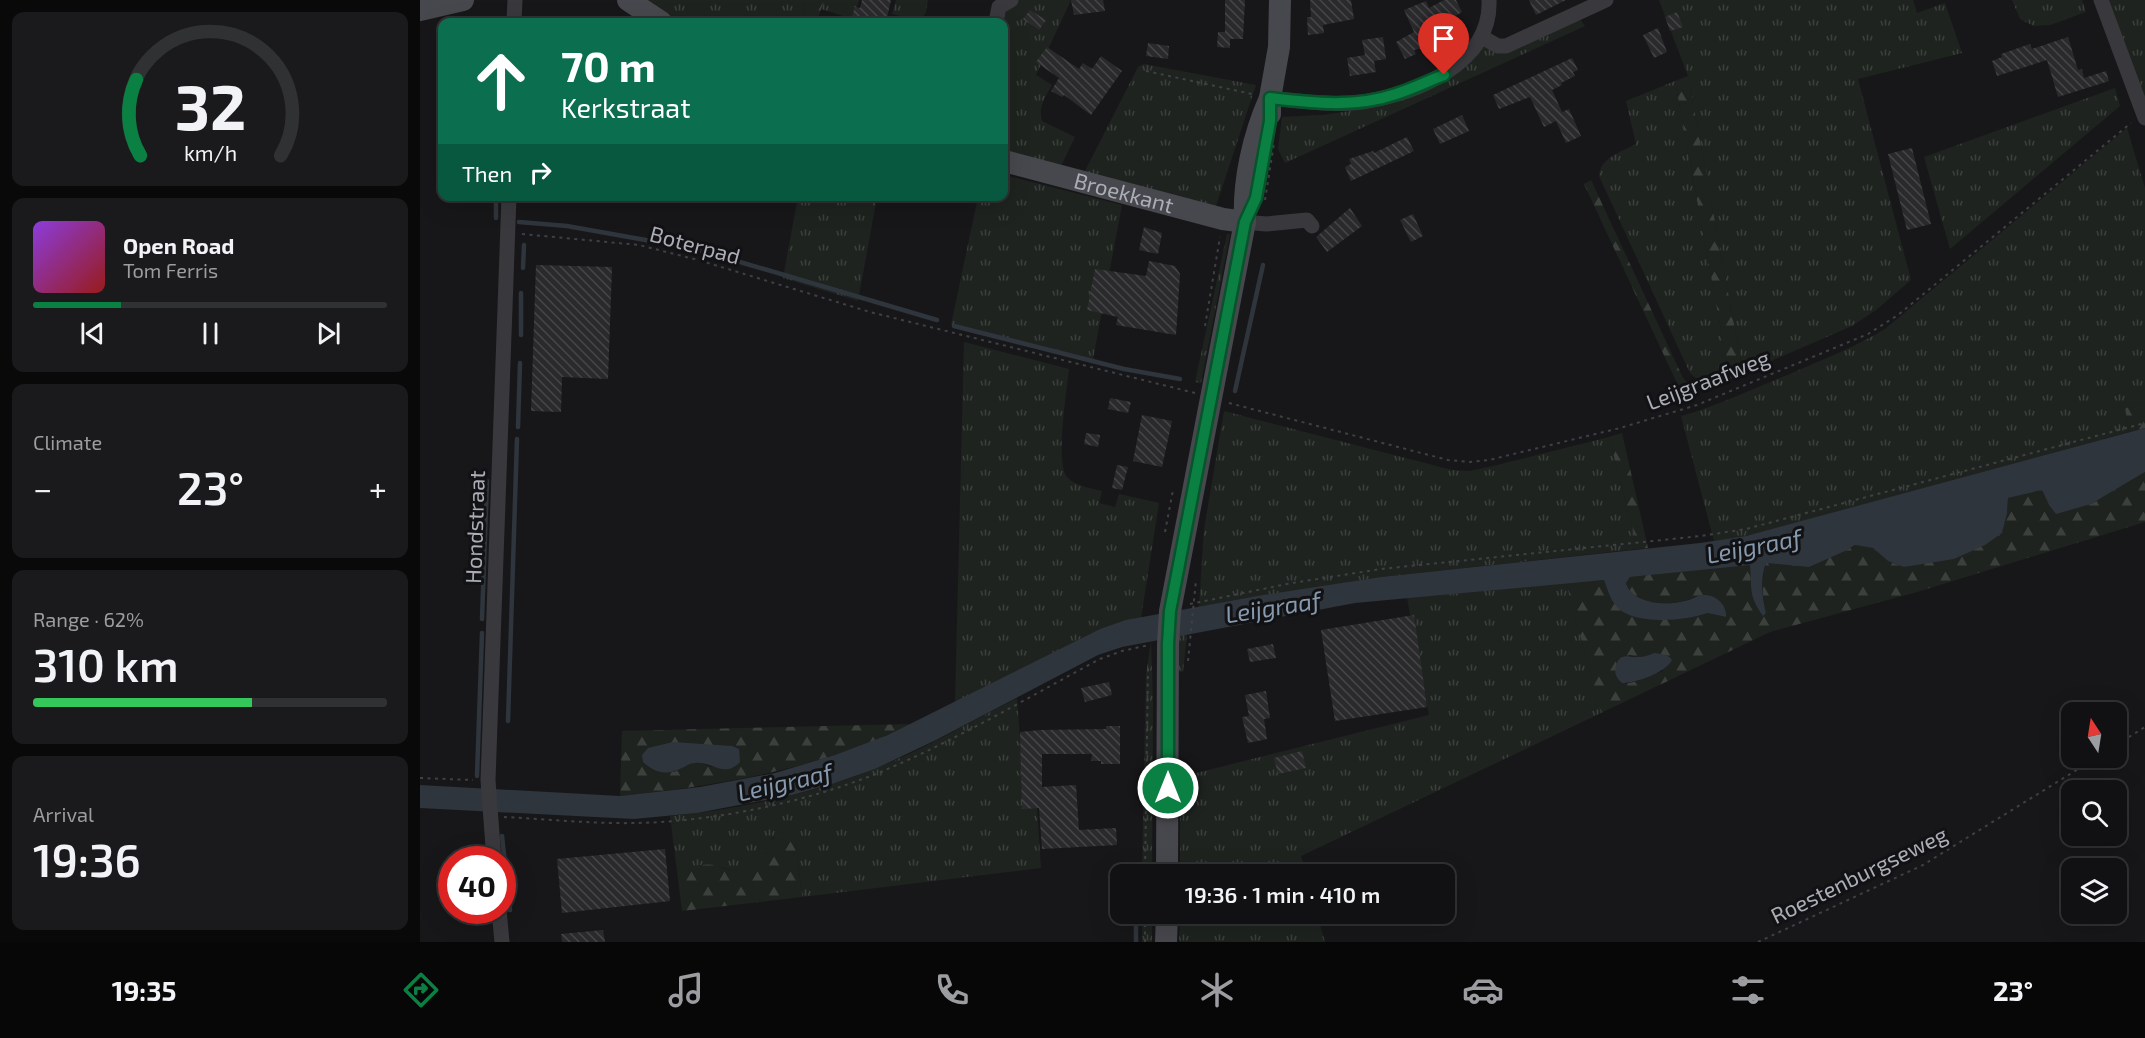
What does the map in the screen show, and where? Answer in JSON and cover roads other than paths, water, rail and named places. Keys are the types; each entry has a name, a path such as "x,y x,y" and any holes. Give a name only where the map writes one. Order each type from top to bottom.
{"street":[{"path":"420,10 464,0"},
{"path":"514,18 515,0"},
{"path":"627,0 655,18"},
{"path":"997,18 999,7 1011,0"},
{"path":"1167,864 1158,645 1178,607 1211,398 1251,223 1244,201 1255,146 1270,98 1279,47 1280,0"},
{"path":"1270,98 1321,103 1361,102 1395,95 1444,75 1467,56 1482,37 1490,10 1489,0"},
{"path":"1482,37 1498,46 1506,46 1606,0"},
{"path":"2101,0 2144,115"},
{"name":"Broekkant","path":"1008,162 1223,219 1251,223"},
{"name":"Hondstraat","path":"493,846 488,783 509,201"},
{"path":"1251,223 1307,220 1312,226"},
{"path":"500,924 502,942"},
{"path":"1166,942 1167,924"}],"water":[{"name":"Leijgraaf","path":"2145,428 2145,472 2091,504 2056,514 2042,490 2008,498 2002,533 1985,545 1954,559 1904,567 1888,561 1873,548 1855,545 1809,567 1766,563 1762,588 1766,613 1763,616 1753,597 1750,565 1630,577 1626,583 1635,595 1650,602 1677,603 1700,595 1710,596 1723,605 1726,617 1707,613 1673,620 1634,617 1616,606 1604,580 1355,603 1122,647 1098,655 936,740 875,769 792,795 697,813 634,819 420,808 420,785 620,796 700,787 775,773 835,755 888,735 1100,629 1126,620 1263,595 1381,577 1700,543 1746,536"},
{"path":"1654,653 1666,655 1672,660 1657,673 1643,679 1622,683 1618,679 1615,671 1619,659 1625,656 1643,657"},
{"path":"673,742 732,746 739,749 740,762 729,769 693,763 666,773 652,769 643,762 642,755 648,748"}],"waterway":[{"path":"496,201 496,218"},
{"path":"519,222 567,226 696,249 937,320"},
{"path":"523,268 524,245"},
{"path":"1235,391 1263,265"},
{"path":"521,293 521,335"},
{"path":"954,326 1124,369 1180,379"},
{"path":"518,427 520,363"},
{"path":"508,721 517,439"},
{"path":"482,619 487,481"},
{"path":"477,776 482,633"},
{"path":"502,836 503,846"},
{"path":"1136,924 1136,942"}]}
